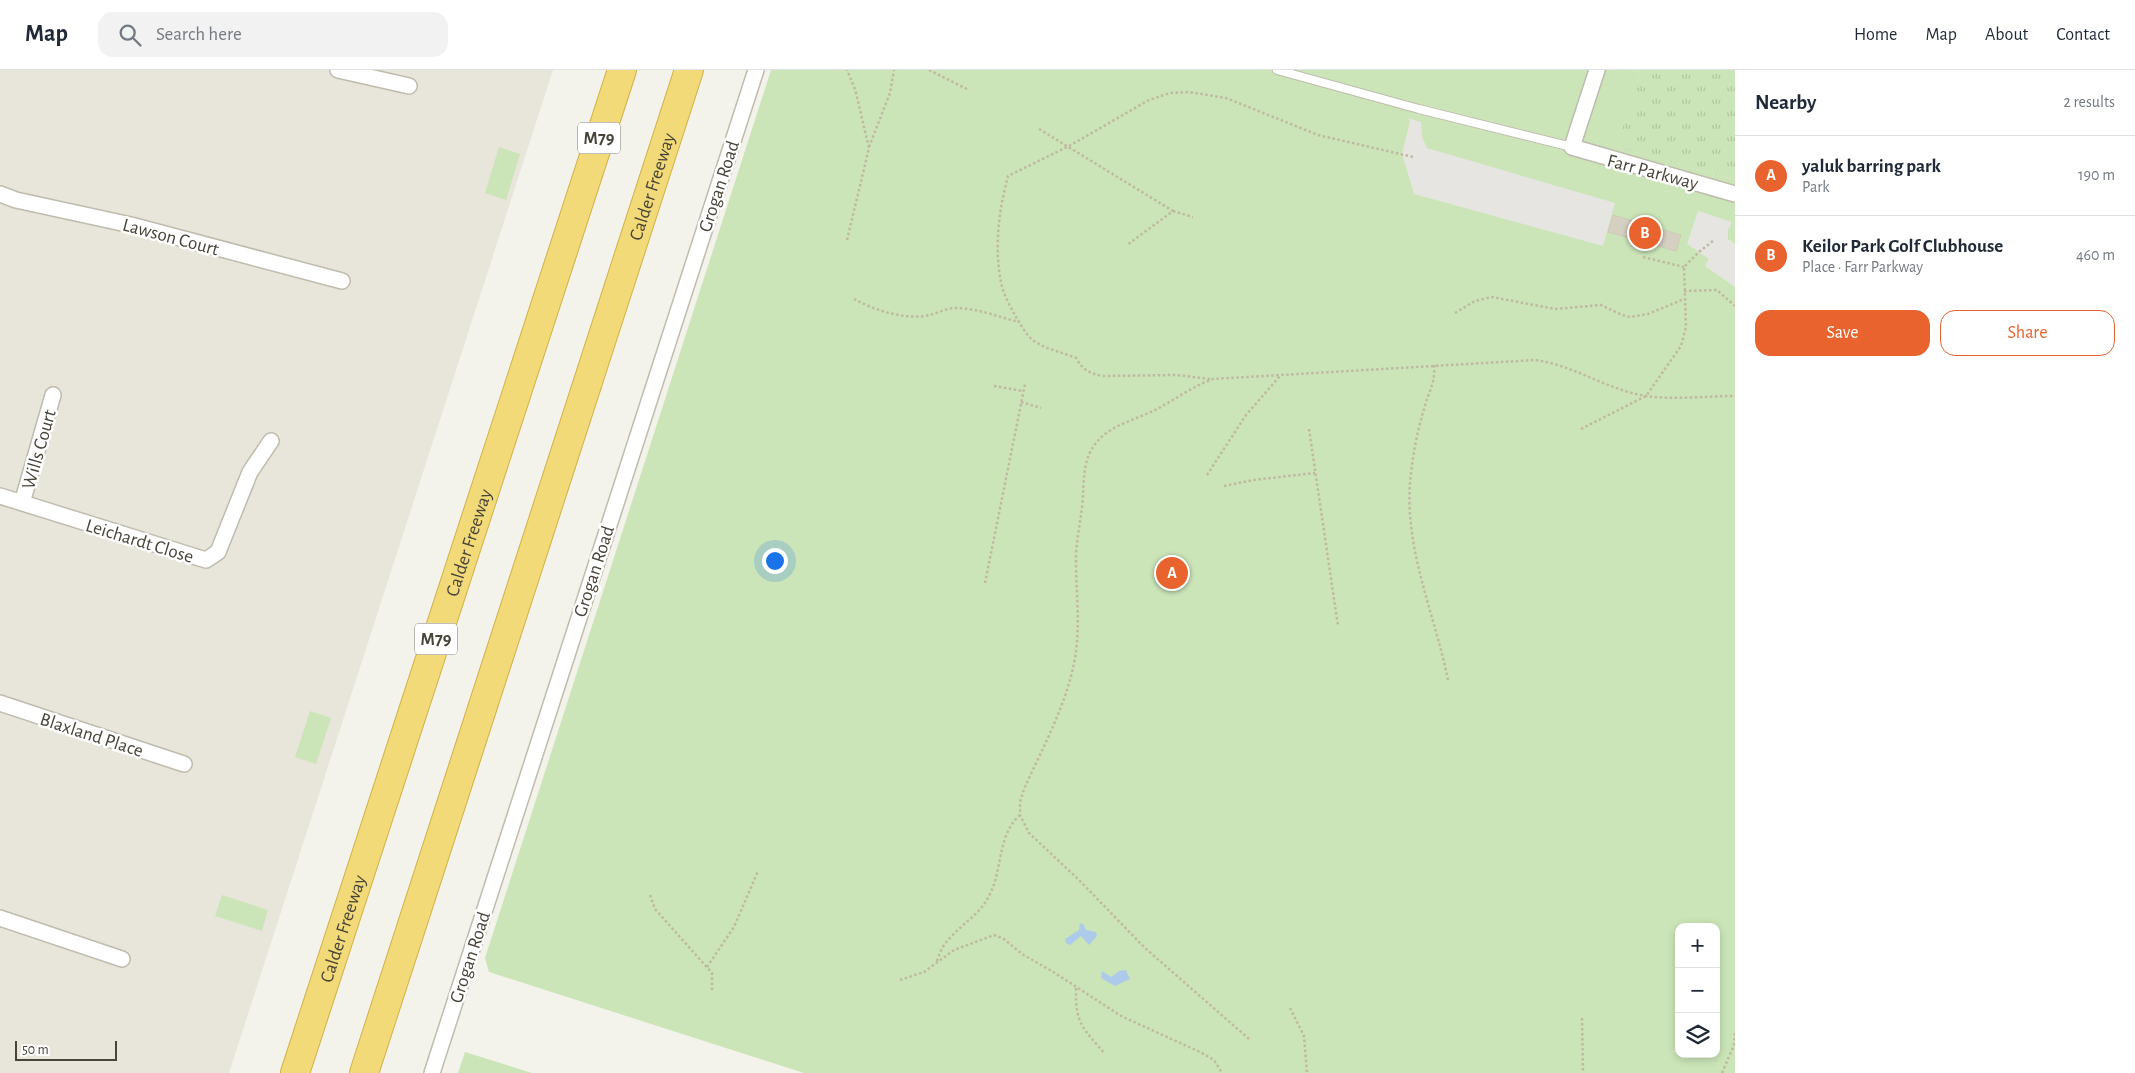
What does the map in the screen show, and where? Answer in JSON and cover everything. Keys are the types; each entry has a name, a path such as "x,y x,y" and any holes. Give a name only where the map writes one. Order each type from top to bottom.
{"highway":[{"path":"577,205 612,70"},
{"name":"Calder Freeway","path":"295,1073 622,70"},
{"name":"Calder Freeway","path":"364,1073 689,70"},
{"path":"540,529 700,70"}],"street":[{"path":"338,70 409,86"},
{"name":"Grogan Road","path":"432,1073 756,70"},
{"path":"1572,147 1597,70"},
{"name":"Farr Parkway","path":"1572,147 1735,194"},
{"name":"Lawson Court","path":"0,194 16,200 131,225 342,282"},
{"name":"Wills Court","path":"22,503 54,395"},
{"name":"Leichardt Close","path":"0,496 206,560 218,552 250,472 271,441"},
{"name":"Blaxland Place","path":"0,703 184,764"},
{"path":"0,918 122,958"}],"lane":[{"path":"1277,70 1419,109 1572,147"}],"path":[{"path":"847,70 855,89 869,148"},
{"path":"847,240 869,148 890,94 894,70"},
{"path":"929,70 966,90"},
{"path":"1413,157 1318,135 1226,98 1189,92 1170,93 1150,100 1069,146 1008,176 999,231 1001,283 1020,322 1033,340 1050,350 1076,358 1082,368 1090,373 1102,376 1177,375 1213,379 1535,360 1552,362 1646,396 1735,396"},
{"path":"1039,129 1173,211 1192,217"},
{"path":"1128,245 1173,211"},
{"path":"1580,429 1646,396 1681,346 1686,327 1684,267 1700,251 1713,242"},
{"path":"1643,257 1684,267"},
{"path":"1684,291 1717,290 1735,306"},
{"path":"1455,313 1475,301 1492,297 1555,308 1601,305 1630,317 1648,314 1684,299"},
{"path":"854,299 873,309 906,314 922,316 956,307 979,310 1020,322"},
{"path":"1434,366 1436,378 1420,421 1410,482 1410,510 1418,567 1437,630 1448,680"},
{"path":"1207,475 1246,415 1281,375"},
{"path":"1213,379 1196,385 1153,411 1106,434 1086,458 1076,559 1078,591 1076,651 1069,683 1024,789 1020,802 1020,815 1029,833 1043,848 1078,878 1145,948 1249,1039"},
{"path":"985,583 1025,384"},
{"path":"994,386 1023,392"},
{"path":"1021,402 1041,408"},
{"path":"1309,429 1338,626"},
{"path":"1224,486 1253,480 1315,472"},
{"path":"936,962 944,944 978,913 989,896 997,876 1005,837 1012,822 1020,815"},
{"path":"707,967 734,927 758,871"},
{"path":"650,895 655,909 712,973 712,991"},
{"path":"900,980 924,972 954,950 994,935 1004,939 1022,954 1050,969 1121,1016 1214,1060 1222,1073"},
{"path":"1076,988 1077,1018 1081,1026 1105,1054"},
{"path":"1290,1008 1304,1036 1307,1073"},
{"path":"1582,1018 1583,1073"},
{"path":"1722,1073 1734,1045 1735,1033"}],"shaded area":[{"path":"0,70 553,70 229,1073 0,1073"},
{"path":"1408,118 1421,122 1422,137 1427,148 1615,203 1603,246 1414,194 1402,154 1410,121"},
{"path":"1698,211 1732,222 1728,230 1728,239 1735,244 1735,287 1705,266 1709,259 1687,244"}],"green space":[{"path":"771,70 1640,70 1617,147 1735,180 1735,1073 804,1073 489,972 485,958"},
{"path":"1640,70 1735,70 1735,180 1616,147"},
{"path":"499,147 520,154 506,200 485,193"},
{"path":"310,711 331,718 316,764 295,757"},
{"path":"222,895 268,910 262,931 215,916"},
{"path":"465,1052 532,1073 458,1073"}],"water":[{"path":"1080,923 1084,925 1086,930 1096,932 1097,936 1089,945 1081,936 1070,945 1066,943 1065,939 1079,930"},
{"path":"1126,970 1130,979 1115,986 1101,978 1102,971 1111,977 1119,971"}],"building":[{"path":"1613,215 1681,235 1676,251 1608,232"}],"place":[{"name":"Keilor Park Golf Clubhouse","path":"1645,233"},
{"name":"yaluk barring park","path":"1172,573"}]}
